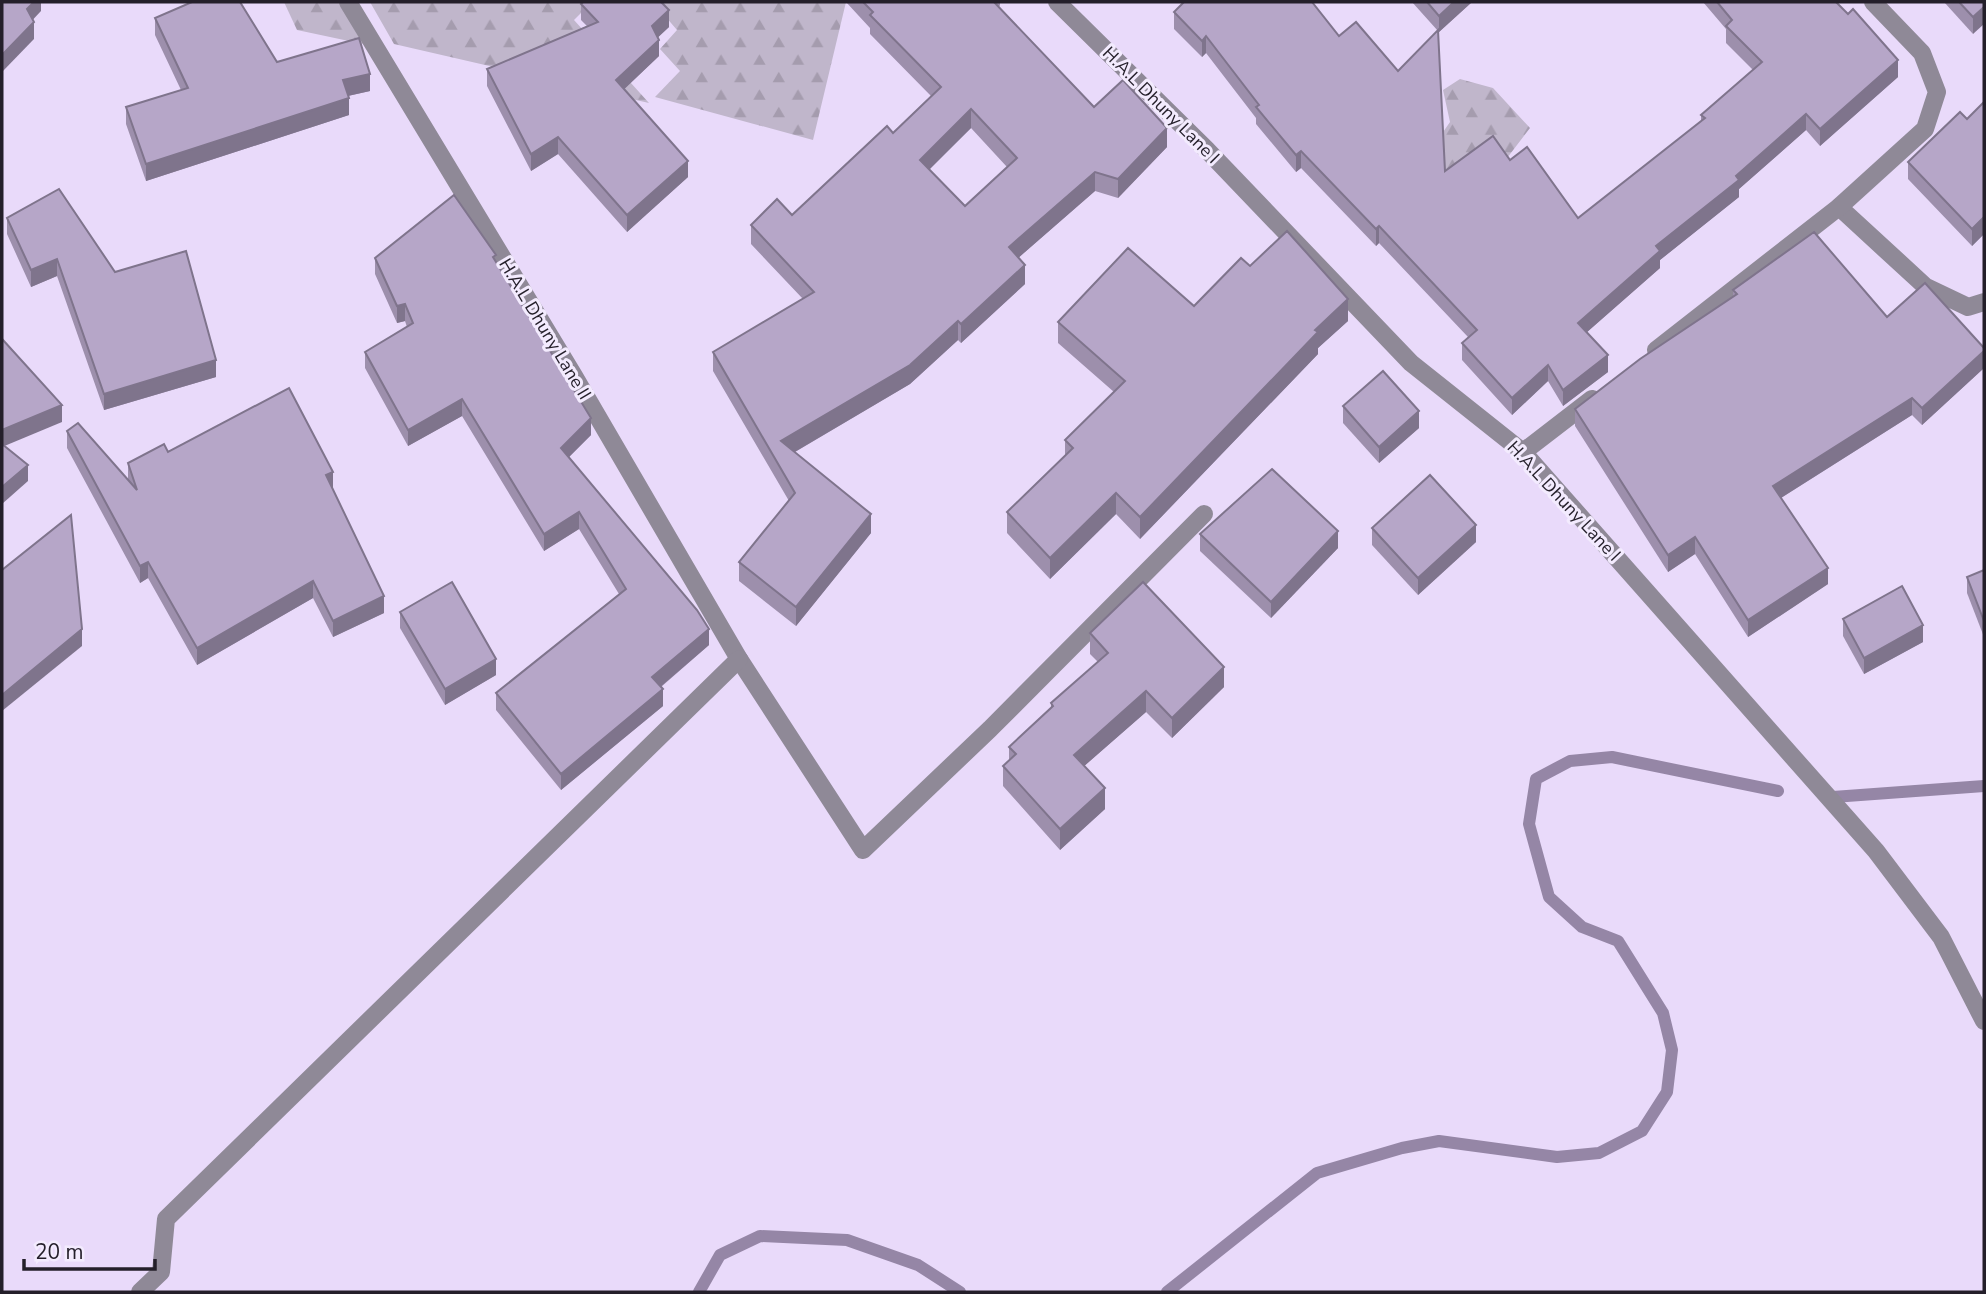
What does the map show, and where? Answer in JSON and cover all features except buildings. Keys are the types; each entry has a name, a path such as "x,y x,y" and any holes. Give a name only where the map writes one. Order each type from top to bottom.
{"street":[{"name":"H.A.L Dhuny Lane II","path":"348,2 567,364 739,659 863,850 990,729 1204,514"},
{"name":"H.A.L Dhuny Lane I","path":"1057,2 1207,150 1411,363 1523,452 1876,850 1941,937 1984,1021"},
{"path":"1638,364 1839,208 1925,129 1937,93 1922,53 1873,2"},
{"path":"1839,208 1926,287 1968,307 1984,302"},
{"path":"1523,452 1606,388"},
{"path":"140,1292 161,1272 166,1219 739,659"}],"green space":[{"path":"284,2 339,2 363,44 297,30"},
{"path":"370,2 592,2 574,20 649,103 394,44"},
{"path":"653,2 846,2 813,140 655,97 680,71 660,49 677,30"},
{"path":"1460,79 1493,88 1530,128 1504,162 1451,201 1421,164 1450,122 1443,90"}],"waterway":[{"path":"1167,1292 1317,1173 1402,1148 1439,1141 1557,1157 1599,1153 1642,1131 1667,1092 1672,1050 1663,1013 1618,941 1582,927 1549,897 1529,824 1536,779 1570,761 1612,757 1778,791"},
{"path":"1833,797 1984,786"},
{"path":"699,1292 720,1255 760,1236 847,1240 918,1265 960,1292"}]}
